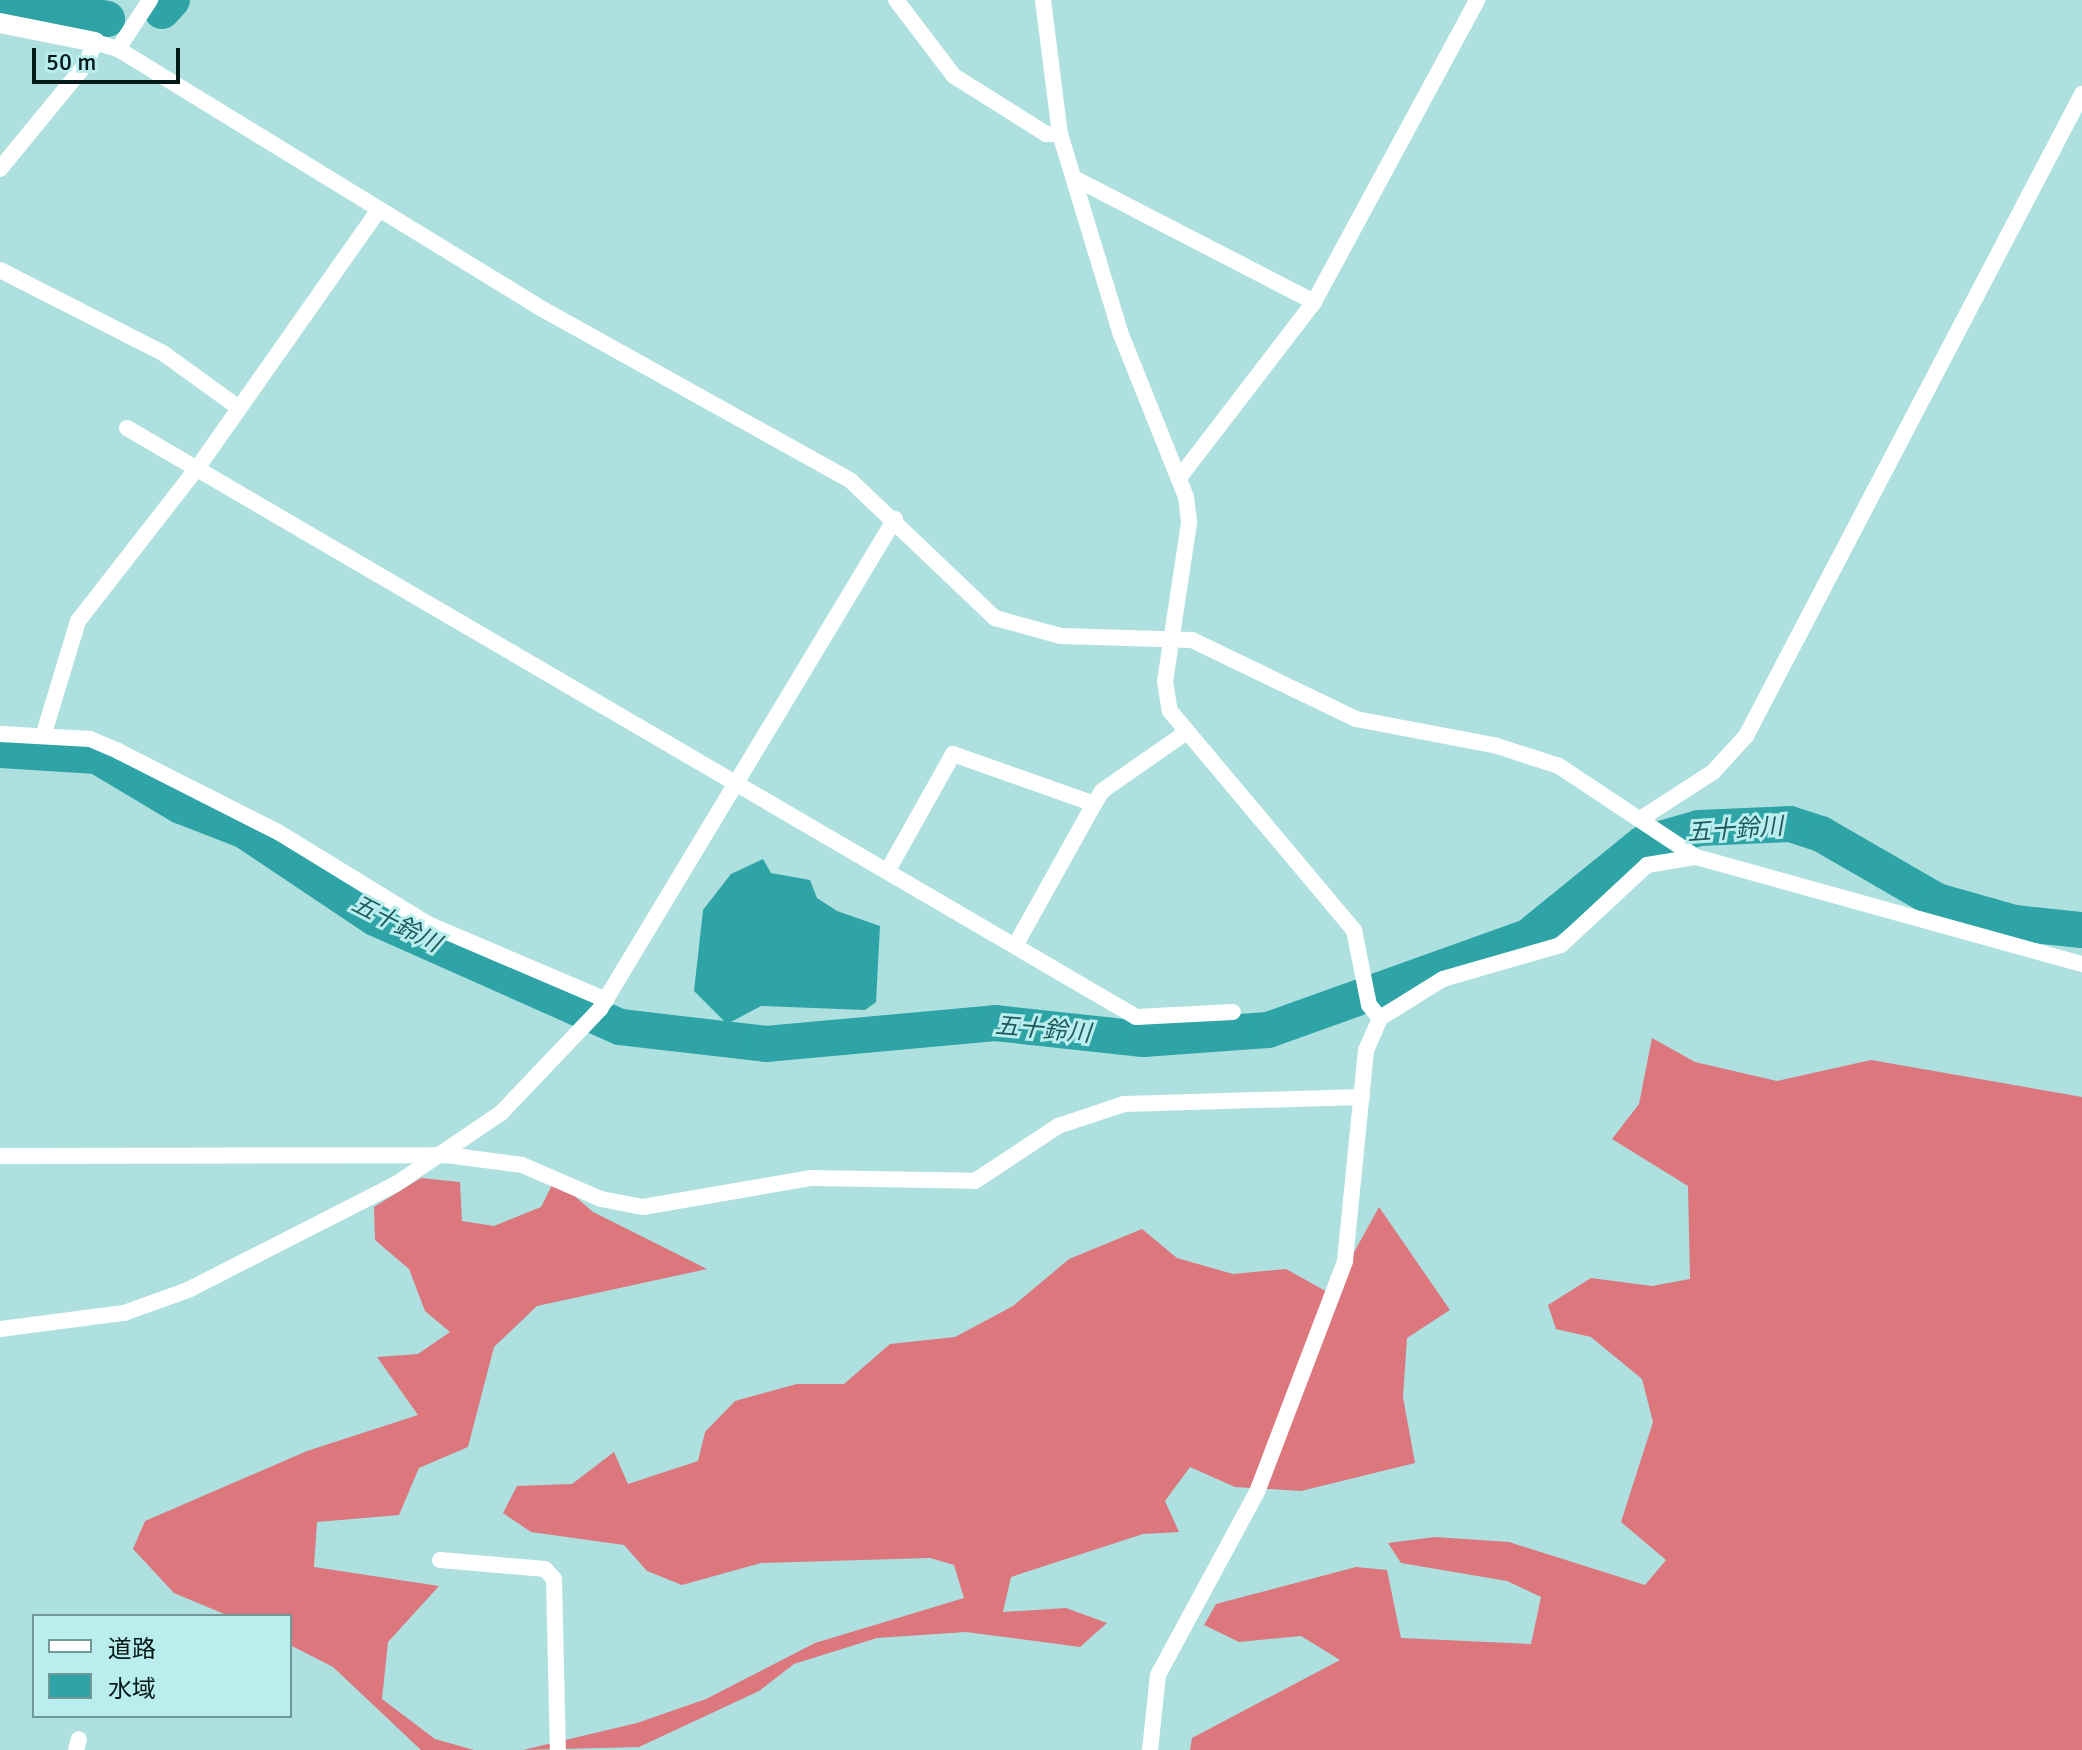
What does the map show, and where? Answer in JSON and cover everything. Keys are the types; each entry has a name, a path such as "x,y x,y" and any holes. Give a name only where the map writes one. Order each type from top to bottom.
{"street":[{"path":"118,49 150,0"},
{"path":"896,0 954,76 1046,134 1060,134"},
{"path":"1043,0 1060,134 1120,332 1179,478 1189,523 1165,681 1170,711 1185,733 1331,898 1354,930 1374,1012 1366,1050 1345,1261 1257,1492 1158,1675 1150,1750"},
{"path":"1179,478 1314,302 1477,0"},
{"path":"0,23 118,49 379,209 851,481 895,519 995,618 1061,636 1170,636 1223,650 1356,719 1497,746 1559,766 1651,821 1691,851 2082,964"},
{"path":"0,169 86,64 95,42"},
{"path":"1651,821 1713,772 1746,736 2082,94"},
{"path":"1076,179 1314,302"},
{"path":"44,733 78,621 198,467 379,209"},
{"path":"0,270 163,353 239,408"},
{"path":"127,428 1136,1017 1233,1012"},
{"path":"0,1329 124,1313 188,1290 447,1155 590,1025 737,783 880,533 895,519"},
{"path":"0,734 44,733 118,751 278,832 428,924 603,1005"},
{"path":"1015,946 1102,791 1185,733"},
{"path":"888,870 953,754 1094,804"},
{"path":"1374,1012 1443,979 1561,945 1647,865 1691,851"},
{"path":"0,1156 447,1155 522,1165 601,1199 643,1207 811,1178 975,1181 1058,1126 1124,1104 1362,1097"},
{"path":"440,1560 545,1569 554,1579 558,1750"}],"shaded area":[{"path":"1652,1038 1695,1062 1777,1081 1871,1060 2082,1097 2082,1750 1190,1750 1192,1738 1340,1660 1301,1636 1239,1642 1204,1625 1216,1604 1356,1567 1387,1570 1401,1638 1531,1644 1541,1597 1507,1581 1401,1563 1388,1543 1435,1537 1509,1542 1645,1585 1666,1560 1621,1522 1653,1422 1642,1379 1591,1337 1556,1329 1548,1305 1591,1278 1652,1286 1690,1279 1688,1186 1612,1139 1639,1104"},
{"path":"421,1178 460,1182 462,1221 494,1226 541,1207 555,1179 593,1212 707,1269 537,1306 494,1347 468,1447 419,1468 399,1515 317,1522 314,1567 439,1586 388,1642 382,1699 435,1739 474,1750 421,1750 333,1667 292,1646 292,1614 224,1614 174,1593 133,1549 145,1521 307,1451 418,1415 377,1357 418,1354 450,1332 425,1311 409,1269 375,1240 374,1207"},
{"path":"1379,1207 1450,1310 1407,1338 1403,1397 1415,1463 1301,1491 1235,1487 1190,1467 1165,1501 1179,1532 1143,1534 1011,1577 1003,1612 1066,1608 1107,1623 1080,1647 966,1632 877,1638 794,1664 759,1691 639,1747 523,1750 637,1723 706,1699 815,1643 964,1598 954,1565 930,1558 761,1563 682,1585 647,1571 624,1545 531,1532 503,1513 517,1486 572,1484 614,1452 628,1484 698,1461 705,1432 735,1401 797,1384 844,1384 890,1344 955,1337 1013,1306 1069,1259 1142,1229 1177,1258 1233,1274 1286,1269 1331,1294"}],"water":[{"path":"763,859 771,873 810,880 817,898 837,911 880,926 876,1002 865,1010 761,1006 727,1024 694,991 703,910 731,874"}],"waterway":[{"path":"12,0 107,19"},
{"path":"162,11 172,0"},
{"name":"五十鈴川","path":"0,750 97,756 181,806 245,831 375,918 620,1027 766,1044 995,1023 1143,1039 1268,1030 1528,937 1643,844 1699,828 1790,824 1821,834 1937,901 2015,923 2082,930"}]}
